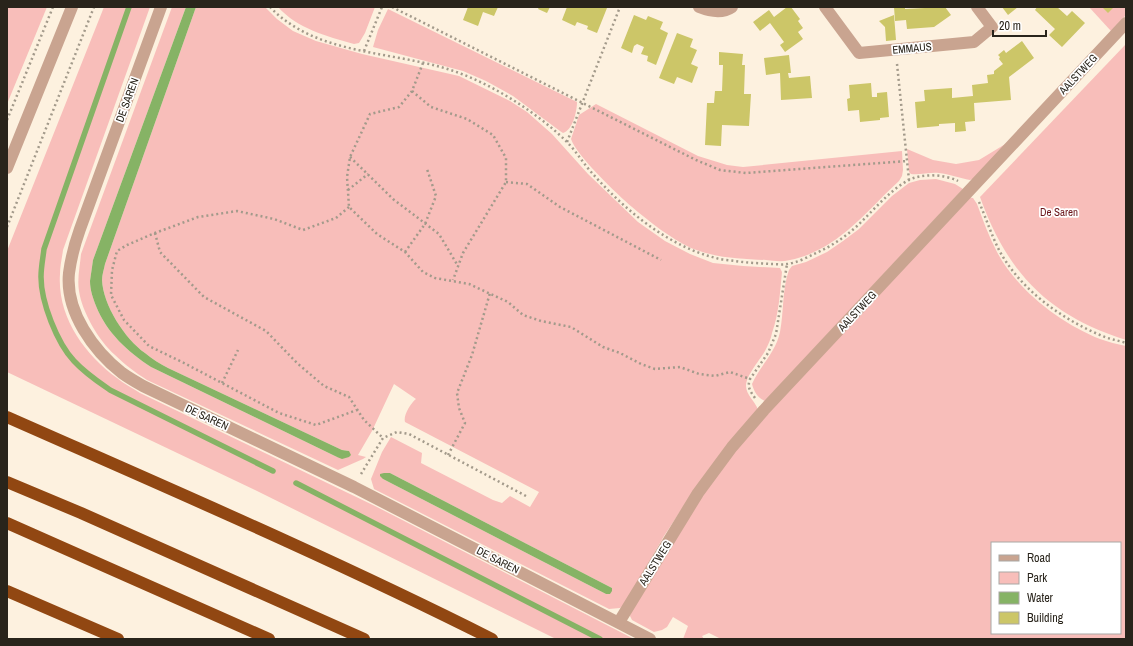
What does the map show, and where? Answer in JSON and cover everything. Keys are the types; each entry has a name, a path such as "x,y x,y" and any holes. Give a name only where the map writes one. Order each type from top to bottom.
{"highway":[{"path":"7,417 270,533 447,616 492,639"},
{"path":"7,482 81,513 364,639"},
{"path":"7,523 269,639"},
{"path":"7,591 118,639"}],"street":[{"path":"7,168 72,7"},
{"name":"DE SAREN","path":"161,7 73,252 69,275 70,292 74,309 82,327 94,344 122,373 143,386 354,487 650,639"},
{"path":"699,7 710,12 732,7"},
{"name":"EMMAUS","path":"825,7 859,53 974,42 992,27 977,7"},
{"name":"AALSTWEG","path":"619,622 698,493 732,447 764,410 1126,24"}],"path":[{"path":"7,120 53,7"},
{"path":"7,227 94,7"},
{"path":"270,7 279,17 317,39 364,51 423,63 462,74 511,99 531,112 567,142 592,174 616,198 641,219 669,238 691,250 715,258 744,262 787,264 820,252 842,239 890,194 909,180 924,176 940,176 956,179 971,188 978,198 1000,251 1015,274 1036,295 1058,313 1078,325 1101,336 1126,343"},
{"path":"364,51 382,7"},
{"path":"392,7 582,104 696,160 720,170 746,173 907,161"},
{"path":"567,142 620,7"},
{"path":"896,49 909,180"},
{"path":"423,63 412,92 399,107 370,114 350,157 347,177 349,207 378,234 405,252 424,272 435,278 469,284 508,302 523,315 541,322 571,328 603,347 655,369 680,367 699,374 715,376 730,372 750,379"},
{"path":"412,92 431,107 468,119 493,135 506,158 506,182 463,253 453,280"},
{"path":"350,157 393,199 439,234 458,266"},
{"path":"405,252 425,224 436,196 427,169"},
{"path":"348,190 368,174"},
{"path":"506,182 527,184 560,207 661,260"},
{"path":"349,207 336,218 303,230 274,219 237,211 198,217 155,233 117,251 112,270 111,295 124,320 148,346 279,413 316,426 357,410"},
{"path":"155,233 160,252 204,297 266,331 297,363 324,386 348,397 364,420 383,438"},
{"path":"764,410 751,392 749,384 750,379 768,352 776,334 787,264"},
{"path":"448,455 466,422 459,408 456,393 472,354 490,293"},
{"path":"222,383 238,350"},
{"path":"354,487 369,459 383,438 397,432 409,434 526,496"}],"green space":[{"path":"7,7 47,7 7,104"},
{"path":"104,7 150,7 63,250 60,290 63,305 75,333 94,358 123,382 140,393 375,506 634,639 556,639 255,490 7,372 7,251"},
{"path":"172,7 186,7 93,260 90,284 95,303 106,325 119,341 134,355 151,367 337,457 349,451 342,450 156,361 137,347 116,321 103,290 102,278 105,264 196,7 265,7 277,19 293,31 316,41 362,54 459,76 510,101 527,112 552,134 588,174 638,222 665,241 690,254 713,263 780,268 782,272 778,311 771,338 765,351 748,377 746,386 746,389 758,410 693,492 664,536 624,605 620,608 609,609 374,489 371,479 382,452 391,437 422,453 421,463 493,500 502,503 510,496 530,507 539,492 405,422 406,413 416,399 394,384 372,431 358,455 366,457 338,470 147,380 126,365 109,349 97,334 87,317 78,286 81,254","holes":["384,473 390,473 612,588 610,594 606,594 383,479"]},
{"path":"278,7 375,7 365,33 359,43 354,44 313,31 294,21"},
{"path":"1089,7 1126,7 1126,15 1111,31"},
{"path":"388,9 577,102 572,124 563,133 513,96 486,81 463,71 373,47 378,30"},
{"name":"De Saren","path":"1126,44 1126,340 1099,330 1074,318 1053,304 1034,288 1003,248 980,197"},
{"path":"596,104 698,156 727,165 743,167 902,151 902,176 899,181 847,231 834,241 810,254 796,259 781,261 709,254 683,244 653,224 617,194 574,146 571,139 579,115"},
{"path":"1007,143 973,179 970,180 947,174 911,174 909,172 907,149 933,160 956,164 979,160"},
{"path":"936,179 955,184 963,189 765,401 760,398 755,392 752,384 778,339 785,285 789,270 792,266 806,262 827,252 843,241 859,229 892,196 909,183 920,180"},
{"path":"967,197 973,198 977,204 997,252 1016,279 1028,292 1041,304 1070,324 1100,339 1126,346 1126,639 721,639 709,633 702,636 704,639 683,639 688,626 673,617 667,627 654,632 632,620 630,616 631,610 702,494 767,413"}],"water":[{"path":"186,7 196,7 105,264 102,280 106,300 116,321 130,339 137,347 156,361 342,450 349,451 351,455 349,457 342,459 337,457 151,367 134,355 112,333 106,325 95,303 90,284 93,260"},
{"path":"390,473 612,588 612,591 610,594 606,594 383,479 380,474"}],"building":[{"path":"468,7 498,7 494,16 483,12 478,26 463,20"},
{"path":"539,7 550,7 547,13 538,9"},
{"path":"567,7 607,8 597,33 587,29 588,26 577,22 575,26 562,20"},
{"path":"787,7 791,7 800,19 798,21 803,28 798,32 803,39 785,52 780,45 784,42 770,23 760,31 753,22 769,10 774,17"},
{"path":"894,7 905,7 905,9 945,7 951,15 934,27 907,29 906,20 895,21"},
{"path":"1002,7 1018,7 1008,15"},
{"path":"1037,7 1057,7 1067,16 1072,11 1085,23 1062,47 1049,35 1055,29 1035,10"},
{"path":"1102,7 1114,7 1108,13"},
{"path":"634,15 646,20 648,16 663,22 660,29 668,33 656,65 647,61 648,56 641,54 644,47 637,44 634,46 632,53 621,48"},
{"path":"894,15 896,40 886,41 885,27 879,21"},
{"path":"677,33 693,39 690,47 697,50 691,64 698,67 692,83 677,77 674,84 659,78"},
{"path":"1022,41 1034,58 1009,77 1011,100 974,103 975,121 965,122 966,131 955,132 955,123 917,128 915,102 925,101 924,90 952,88 952,98 973,96 972,85 988,83 987,75 994,74 994,71 1003,64 998,55 1004,50 1006,53"},
{"path":"719,52 743,54 742,65 745,65 744,94 751,94 749,126 722,125 721,146 705,145 707,103 714,103 715,91 722,91 723,65 719,65"},
{"path":"789,55 791,73 788,73 789,78 810,76 812,98 781,100 780,73 766,75 764,58"},
{"path":"871,83 872,97 877,97 877,93 887,92 889,117 880,118 880,120 860,122 859,110 848,111 847,99 850,98 849,85"}],"waterway":[{"path":"129,7 44,249 41,277 47,310 62,344 74,361 91,377 110,390 273,471"},
{"path":"296,483 600,639"}]}
